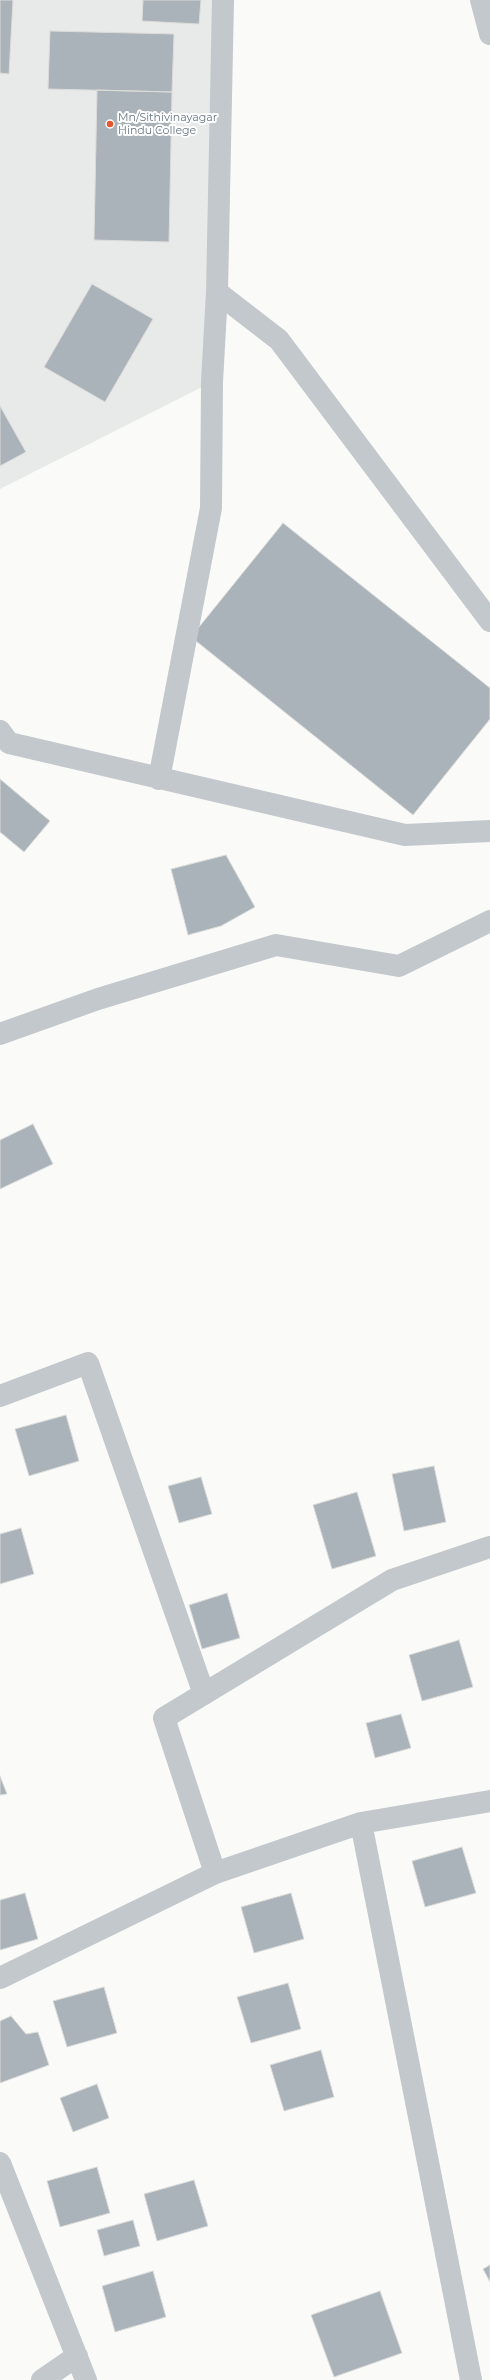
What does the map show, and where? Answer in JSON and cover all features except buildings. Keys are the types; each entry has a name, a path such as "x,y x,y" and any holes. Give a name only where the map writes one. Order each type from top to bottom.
{"street":[{"path":"159,779 212,508 212,382 217,292 223,0"},
{"path":"480,0 490,34"},
{"path":"217,292 279,340 490,622"},
{"path":"0,731 9,743 405,835 490,830"},
{"path":"0,1034 98,999 276,945 399,966 490,920"},
{"path":"0,1396 88,1363 204,1694"},
{"path":"216,1873 164,1718 392,1580 490,1547"},
{"path":"0,1978 216,1873 361,1823 490,1801"},
{"path":"361,1823 472,2380"},
{"path":"0,2163 86,2380"},
{"path":"42,2380 77,2356"}],"shaded area":[{"name":"Mn/Sithivinayagar Hindu College","path":"0,0 223,0 212,382 0,489"}],"place":[{"name":"Mn/Sithivinayagar Hindu College","path":"110,124"}]}
